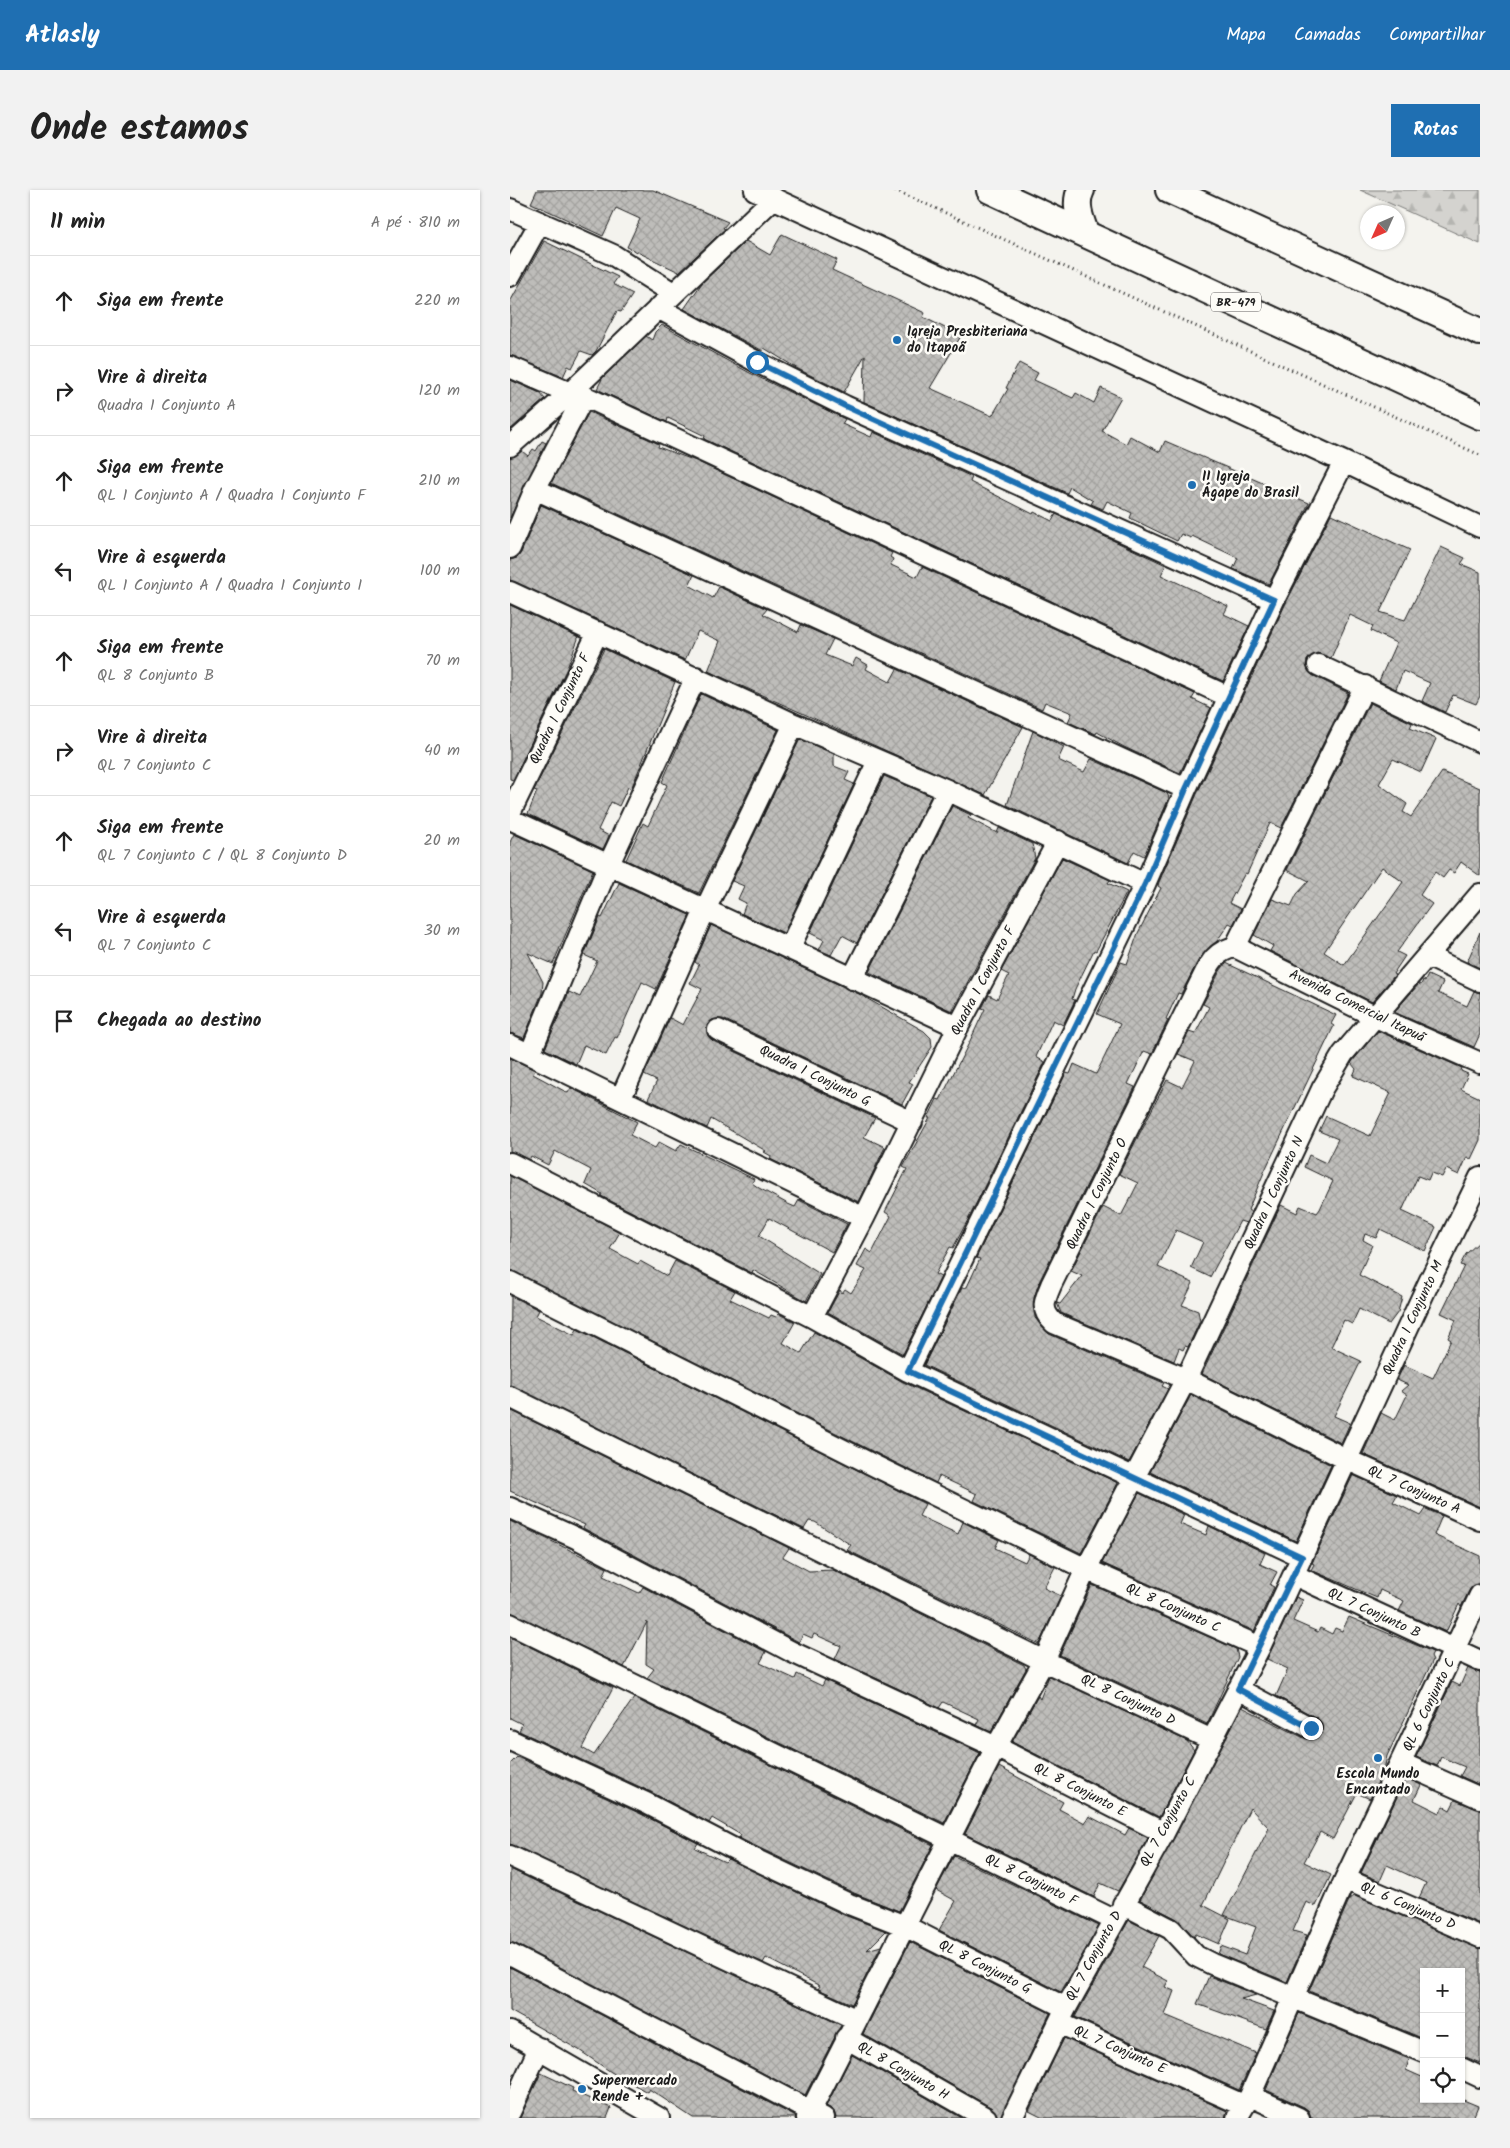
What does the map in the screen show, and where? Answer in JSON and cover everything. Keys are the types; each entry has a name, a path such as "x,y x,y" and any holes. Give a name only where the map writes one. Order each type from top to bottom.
{"main road":[{"name":"BR-479","path":"990,190 1085,232 1480,416"},
{"path":"1081,190 1079,216 1085,232"},
{"path":"1169,190 1480,332"}],"street":[{"path":"755,190 1344,462 1480,527"},
{"path":"510,446 577,394 673,293 774,198"},
{"path":"510,209 579,238 613,255 673,293"},
{"path":"510,276 540,222"},
{"path":"658,308 757,362 845,406 1274,600"},
{"path":"510,367 577,394 1230,697"},
{"path":"510,548 577,394"},
{"path":"908,1371 1145,884 1186,789 1274,600 1344,462"},
{"path":"535,488 1186,789"},
{"path":"510,592 794,724 947,790 1058,841 1145,884"},
{"name":"Quadra 1 Conjunto F","path":"510,813 598,632"},
{"path":"1318,665 1480,742"},
{"path":"530,1054 609,864 696,677"},
{"path":"1235,946 1365,686"},
{"path":"621,1098 705,910 794,724"},
{"path":"790,947 878,761"},
{"path":"852,979 947,790"},
{"path":"510,819 705,910 790,947 852,979 958,1027"},
{"name":"Quadra 1 Conjunto F","path":"812,1317 864,1218 958,1027 1058,841"},
{"name":"Quadra 1 Conjunto N","path":"814,2116 846,2038 996,1747 1044,1661 1086,1569 1186,1379 1322,1089 1343,1054 1480,894"},
{"name":"Avenida Comercial Itapuã","path":"1235,946 1376,1017 1480,1063"},
{"name":"Quadra 1 Conjunto O","path":"1186,1379 1054,1324 1046,1316 1043,1304 1214,957 1224,949 1235,946"},
{"path":"1427,956 1480,981"},
{"name":"Quadra 1 Conjunto G","path":"718,1030 912,1122"},
{"path":"510,1045 864,1218"},
{"path":"510,1163 812,1317 908,1371 1302,1557"},
{"name":"Quadra 1 Conjunto M","path":"1294,1575 1428,1282 1480,1177"},
{"name":"QL 8 Conjunto C","path":"510,1282 877,1467 1086,1569 1260,1647"},
{"name":"QL 7 Conjunto A","path":"1186,1379 1348,1460 1480,1520"},
{"name":"QL 8 Conjunto D","path":"510,1397 1044,1661 1212,1740"},
{"name":"QL 8 Conjunto E","path":"510,1508 576,1538 792,1652 996,1747 1164,1833"},
{"path":"1260,1647 1294,1575"},
{"name":"QL 7 Conjunto B","path":"1294,1575 1480,1661"},
{"name":"QL 6 Conjunto C","path":"1480,1595 1401,1763 1480,1798"},
{"name":"QL 8 Conjunto F","path":"510,1624 949,1840 1118,1912"},
{"name":"QL 7 Conjunto C","path":"1118,1912 1164,1833 1260,1647"},
{"path":"1238,1689 1311,1728"},
{"name":"QL 8 Conjunto G","path":"510,1740 646,1803 744,1854 849,1904 905,1926 1062,2015"},
{"name":"QL 6 Conjunto D","path":"1401,1763 1345,1879 1480,1937"},
{"path":"510,1856 856,2019"},
{"path":"1244,2106 1345,1879"},
{"name":"QL 7 Conjunto D","path":"1062,2015 1118,1912 1171,1929 1196,1956 1420,2050"},
{"path":"510,1954 814,2116"},
{"name":"QL 7 Conjunto E","path":"1019,2116 1062,2015 1244,2106 1299,2118"},
{"path":"510,2032 539,2048 632,2111 659,2118"},
{"name":"QL 8 Conjunto H","path":"846,2038 986,2118"},
{"path":"510,2112 539,2048"},
{"path":"1465,2070 1480,2077"}],"path":[{"path":"895,190 1480,455"}],"green space":[{"path":"1360,190 1480,190 1480,244 1405,210 1405,205 1393,205"}],"building":[{"path":"537,190 653,190 728,222 723,228 725,229 679,272 627,247 640,219 616,208 603,236 531,203"},
{"path":"782,234 837,260 832,270 925,313 923,317 961,336 930,388 992,416 1008,389 1006,388 1019,363 1038,373 1034,380 1073,398 1076,393 1094,403 1101,388 1121,397 1102,431 1126,444 1130,436 1160,452 1165,441 1309,503 1269,584 1233,569 1238,558 1192,536 1191,538 1181,534 1177,541 1130,518 1132,513 1107,501 1103,509 1091,504 1093,501 1070,487 1067,493 864,402 865,355 844,392 798,369 764,348 763,351 684,309 702,283 746,241 770,255"},
{"path":"544,241 618,277 613,284 633,294 621,312 617,311 596,351 592,355 581,351 572,368 568,366 563,377 510,355 510,302"},
{"path":"662,325 750,373 845,419 842,424 871,437 873,432 972,477 970,482 1033,514 1034,512 1052,521 1056,514 1166,565 1161,575 1228,606 1224,614 1249,626 1223,681 704,439 705,436 668,418 667,422 597,389 603,377 646,336 652,340 655,332"},
{"path":"510,380 540,393 545,399 510,430"},
{"path":"589,412 659,444 658,447 696,461 892,553 890,557 893,559 891,565 917,577 922,567 1195,694 1192,699 1211,708 1180,773 1097,732 1096,734 1068,722 1072,713 1045,702 1042,709 551,483"},
{"path":"542,441 546,443 510,518 510,458 522,451 528,456 533,449 536,451"},
{"path":"541,505 694,575 689,585 713,598 719,587 767,609 763,614 798,632 801,625 833,639 825,655 852,666 856,658 868,665 866,669 890,682 897,669 1023,727 985,795 708,671 720,641 698,631 685,660 510,580 510,560 517,558 521,553"},
{"path":"1331,514 1410,550 1380,612 1405,620 1441,547 1465,558 1461,564 1480,572 1480,696 1476,704 1453,695 1445,712 1422,701 1430,683 1403,671 1396,689 1379,681 1396,643 1371,631 1373,626 1350,615 1331,658 1317,653 1307,660 1306,666 1312,675 1348,693 1281,828 1270,823 1247,874 1245,873 1229,903 1241,909 1233,925 1229,923 1217,941 1199,959 1181,994 1178,993 1152,1054 1144,1051 1128,1084 1135,1087 1040,1280 1034,1298 1035,1318 1049,1334 1164,1383 1162,1386 1168,1389 1129,1462 924,1365 962,1288 967,1287 980,1259 976,1258 1066,1073 1070,1074 1074,1064 1096,1074 1105,1056 1120,1024 1097,1014 1121,962 1127,964 1138,933 1161,888 1158,886 1159,882 1197,794 1285,605"},
{"path":"510,605 577,636 578,639 567,668 513,780 510,779"},
{"path":"604,649 675,682 631,789 628,787 619,806 611,802 598,830 609,836 603,849 528,814 537,791 534,790"},
{"path":"701,694 778,730 699,893 626,860 643,823 648,826 667,785 662,782"},
{"path":"1370,703 1412,723 1410,728 1436,739 1421,772 1393,759 1379,784 1407,804 1403,812 1411,817 1442,772 1480,788 1480,876 1461,862 1454,873 1449,870 1443,878 1435,872 1420,895 1432,904 1397,952 1405,956 1393,974 1395,975 1372,1002 1270,951 1273,946 1254,935 1272,899 1291,906 1297,894 1309,881 1287,870","holes":["1382,867 1403,882 1344,965 1324,952"]},
{"path":"1033,731 1064,747 1058,760 1084,772 1091,759 1167,793 1169,798 1144,856 1134,851 1128,863 1007,805"},
{"path":"800,739 834,754 834,766 849,772 845,780 854,784 784,933 742,914 746,903 738,899 744,886 732,881"},
{"path":"884,776 931,796 857,943 842,935 831,955 819,950 824,940 810,933"},
{"path":"952,806 971,815 968,818 997,833 999,828 1032,844 1035,858 952,1011 869,972"},
{"path":"514,834 593,870 553,964 528,953 543,982 542,993 524,1038 510,1033 510,842"},
{"path":"1062,858 1110,880 1108,883 1127,892 1096,951 1094,950 1075,989 1072,999 1075,1000 1063,1025 1053,1020 1036,1057 1045,1062 971,1214 953,1248 950,1247 935,1274 941,1277 903,1354 828,1312 840,1290 842,1293 845,1289 851,1293 866,1270 857,1266 866,1249 872,1253 891,1216 885,1212 907,1169 903,1167 930,1118 928,1118 937,1099 940,1100 968,1045 985,1009 982,1008 989,995 997,999 1009,975 1001,971"},
{"path":"619,883 690,915 656,989 642,982 617,1038 615,1037 606,1055 584,1045 576,1064 545,1049 569,992 580,997 597,961 584,955 600,917 602,918"},
{"path":"711,925 859,994 924,1031 931,1038 932,1047 909,1082 913,1084 902,1104 723,1019 712,1020 707,1025 708,1036 713,1041 875,1118 864,1137 885,1147 859,1202 770,1159 771,1156 764,1152 766,1151 711,1119 707,1128 648,1099 657,1081 644,1075 670,1018 683,1025 702,989 690,983 699,965 695,962"},
{"path":"1480,932 1480,968 1467,962"},
{"path":"1226,963 1336,1015 1331,1024 1334,1026 1265,1170 1248,1210 1251,1212 1246,1223 1240,1221 1210,1277 1191,1268 1203,1242 1176,1230 1158,1267 1193,1283 1182,1305 1198,1311 1200,1321 1188,1347 1185,1346 1183,1350 1179,1348 1174,1361 1061,1313 1057,1303 1060,1304 1082,1276 1071,1271 1103,1207 1121,1216 1138,1183 1119,1174 1167,1080 1182,1087 1195,1061 1178,1054 1189,1032 1195,1034 1209,1007 1203,1004"},
{"path":"1428,975 1443,982 1438,993 1467,1006 1474,991 1480,993 1480,1034 1474,1047 1394,1012 1419,984 1421,985 1423,980 1425,981"},
{"path":"1378,1031 1462,1068 1461,1071 1468,1074 1461,1089 1480,1098 1480,1140 1471,1159 1467,1157 1459,1175 1446,1169 1442,1177 1431,1173 1428,1180 1418,1176 1402,1211 1436,1227 1425,1251 1380,1229 1376,1238 1365,1234 1363,1240 1372,1245 1359,1275 1402,1297 1398,1312 1389,1324 1359,1309 1352,1324 1344,1320 1331,1347 1361,1361 1334,1416 1350,1423 1341,1443 1202,1374 1281,1205 1297,1213 1300,1206 1317,1213 1320,1209 1333,1181 1304,1167 1309,1155 1326,1163 1338,1139 1319,1131 1326,1116 1370,1136 1391,1093 1353,1076 1356,1069 1351,1063"},
{"path":"510,1058 535,1070 533,1074 568,1093 571,1088 637,1122 630,1135 655,1148 659,1142 676,1151 681,1144 754,1179 752,1183 788,1204 795,1207 799,1200 847,1224 832,1252 769,1218 759,1236 820,1274 806,1301 753,1270 752,1273 601,1196 602,1194 585,1184 591,1170 555,1151 548,1165 531,1156 529,1160 510,1151"},
{"path":"510,1176 620,1232 610,1249 638,1264 640,1261 667,1276 675,1261 735,1291 730,1299 769,1318 771,1315 776,1317 779,1314 795,1322 783,1343 801,1353 814,1332 903,1382 1118,1483 1081,1553 974,1501 977,1494 939,1476 936,1483 510,1270"},
{"path":"1480,1241 1480,1507 1363,1454 1381,1413 1395,1420 1407,1395 1401,1391 1408,1385 1397,1380 1404,1365 1433,1378 1451,1340 1448,1338 1456,1320 1441,1313 1464,1266 1460,1265 1466,1254"},
{"path":"511,1296 539,1310 536,1316 574,1335 577,1329 925,1504 919,1516 958,1534 963,1522 999,1540 995,1548 1025,1562 1029,1554 1055,1567 1044,1588 1061,1596 1039,1644 847,1550 851,1545 815,1522 809,1521 804,1529 510,1385"},
{"path":"1191,1395 1331,1465 1296,1541 1150,1472"},
{"path":"510,1410 789,1548 783,1557 809,1571 833,1570 1024,1665 1026,1669 991,1732 976,1725 979,1719 943,1702 939,1708 835,1659 841,1646 814,1634 812,1638 803,1634 799,1642 583,1528 585,1525 510,1491"},
{"path":"1353,1475 1397,1495 1393,1502 1421,1516 1426,1509 1442,1516 1434,1535 1480,1556 1480,1583 1470,1589 1461,1607 1459,1604 1446,1632 1399,1611 1404,1601 1380,1590 1377,1598 1311,1570 1314,1564 1312,1563"},
{"path":"1139,1493 1184,1515 1180,1524 1206,1535 1209,1526 1265,1553 1260,1564 1277,1572 1270,1585 1274,1587 1254,1631 1102,1563"},
{"path":"510,1521 607,1568 603,1576 639,1593 643,1587 766,1652 760,1663 795,1679 797,1674 822,1686 825,1680 980,1753 944,1823 647,1678 654,1669 646,1664 647,1622 624,1667 510,1612"},
{"path":"1092,1585 1236,1649 1238,1657 1207,1724 1060,1655"},
{"path":"1296,1597 1303,1600 1293,1621 1318,1632 1320,1628 1332,1634 1335,1628 1342,1631 1349,1617 1433,1652 1431,1656 1433,1660 1387,1756 1384,1770 1370,1799 1357,1793 1333,1839 1320,1832 1304,1862 1331,1875 1316,1906 1306,1902 1293,1931 1307,1935 1287,1982 1218,1954 1221,1946 1245,1955 1256,1927 1224,1915 1269,1828 1250,1808 1203,1905 1230,1919 1219,1944 1196,1934 1194,1937 1177,1919 1140,1900 1242,1707 1306,1739 1317,1738 1322,1733 1321,1722 1317,1718 1276,1696 1288,1669 1267,1659"},
{"path":"510,1637 613,1688 582,1748 594,1755 634,1698 933,1845 899,1911 854,1893 749,1843 739,1838 741,1835 712,1818 709,1823 651,1792 519,1731 522,1724 510,1718"},
{"path":"1468,1668 1480,1673 1480,1785 1460,1776 1465,1767 1441,1757 1437,1766 1416,1757 1452,1682 1460,1686"},
{"path":"1049,1676 1187,1741 1194,1750 1159,1817 1012,1742 1038,1696 1040,1699"},
{"path":"517,1757 641,1814 698,1843 695,1848 725,1862 728,1859 844,1915 886,1931 867,1950 881,1946 852,2004 818,1989 820,1986 766,1958 763,1963 510,1844 510,1764"},
{"path":"999,1767 1063,1802 1059,1809 1085,1823 1089,1816 1125,1835 1129,1828 1148,1838 1118,1891 1100,1883 1094,1897 965,1834"},
{"path":"1406,1778 1421,1785 1414,1800 1440,1813 1443,1806 1450,1810 1455,1800 1480,1810 1480,1924 1419,1898 1426,1883 1387,1865 1380,1881 1361,1873"},
{"path":"954,1856 1099,1926 1061,1992 939,1930 956,1901 936,1890"},
{"path":"510,1869 841,2025 805,2095 510,1942"},
{"path":"1355,1896 1480,1949 1480,2063 1465,2057 1465,1968 1420,1968 1420,2037 1309,1991 1350,1898"},
{"path":"1129,1920 1159,1936 1141,1967 1168,1981 1165,1987 1174,1991 1165,2015 1256,2053 1239,2090 1075,2017"},
{"path":"910,1942 1050,2013 1000,2118 998,2118 992,2108 863,2034"},
{"path":"510,1967 796,2117 693,2118 649,2089 647,2092 611,2072 579,2050 510,2011"},
{"path":"1209,1976 1256,1995 1241,1999 1274,2011 1266,2029 1197,2004"},
{"path":"1299,2013 1409,2059 1406,2070 1420,2076 1420,2103 1465,2103 1465,2101 1478,2106 1473,2118 1311,2118 1309,2111 1304,2107 1266,2090"},
{"path":"1064,2038 1227,2111 1225,2118 1043,2118 1029,2111"},
{"path":"852,2055 962,2118 836,2118 834,2111 826,2106"},
{"path":"541,2073 573,2088 572,2091 611,2108 607,2118 520,2118"}],"place":[{"name":"Igreja Presbiteriana do Itapoã","path":"897,340"},
{"name":"II Igreja Ágape do Brasil","path":"1192,485"},
{"name":"Escola Mundo Encantado","path":"1378,1758"},
{"name":"Supermercado Rende +","path":"582,2089"}],"route":[{"path":"757,362 845,406 1274,600 1186,789 1145,884 908,1371 1302,1557 1238,1689 1311,1728"}]}
